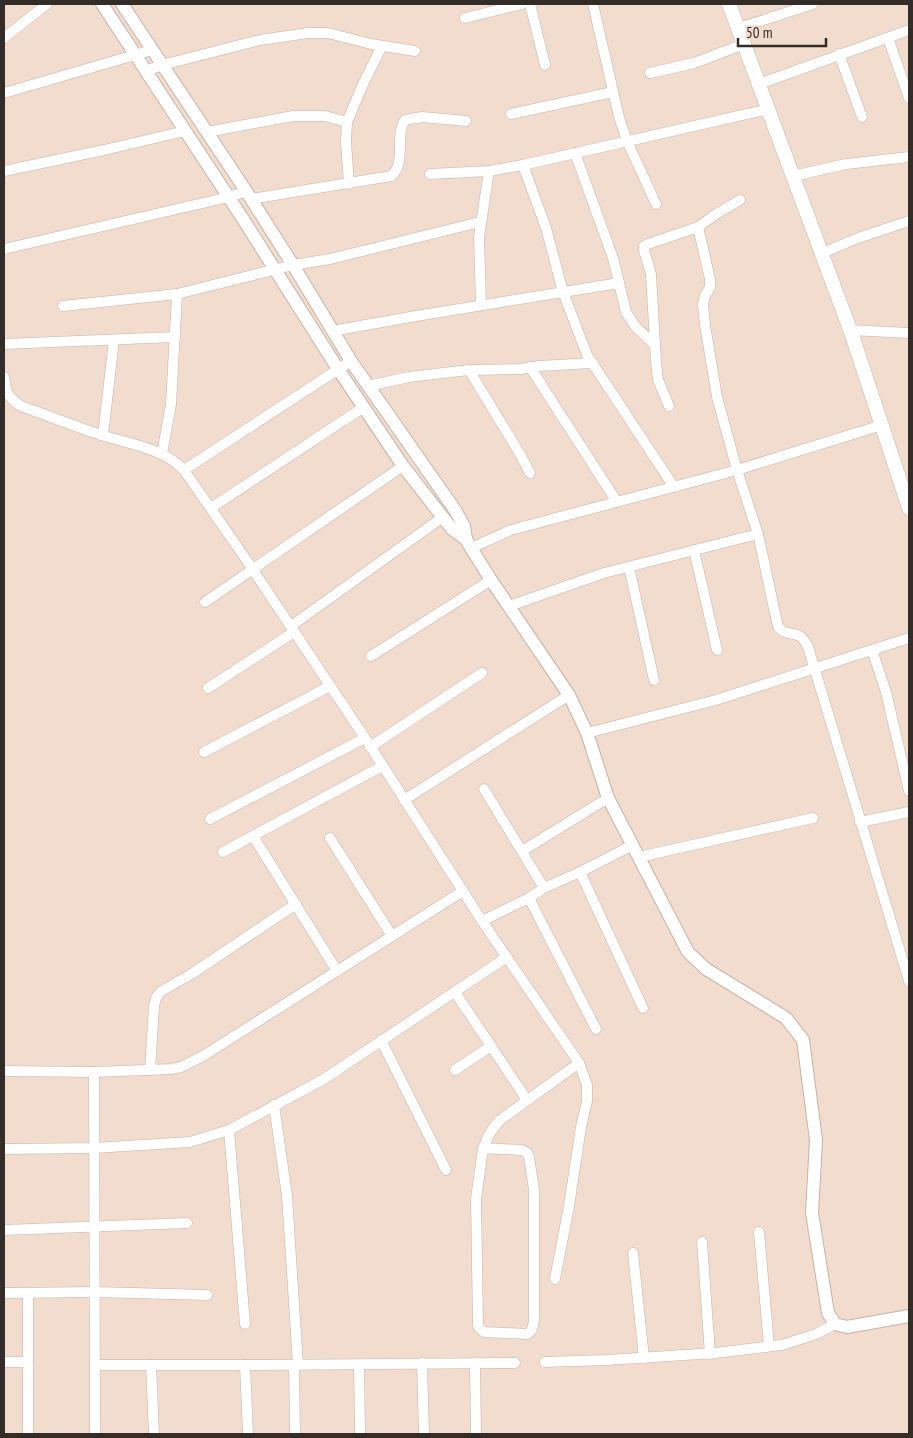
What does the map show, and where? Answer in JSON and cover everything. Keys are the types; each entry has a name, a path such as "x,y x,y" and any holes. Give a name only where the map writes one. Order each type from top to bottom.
{"main road":[{"path":"730,4 850,330 909,508"}],"street":[{"path":"4,38 47,4"},
{"path":"102,4 229,197 338,369 403,466 452,529 469,544"},
{"path":"122,4 293,265 351,361 456,510 464,526 469,544 491,580 569,695 587,732 608,798 688,952 706,968 786,1018 803,1040 816,1140 812,1213 828,1313 835,1324"},
{"path":"464,18 522,4"},
{"path":"530,4 545,65"},
{"path":"593,4 626,141 656,204"},
{"path":"739,28 813,4"},
{"path":"759,84 909,30"},
{"path":"146,71 162,64 260,40 308,34 328,33 382,46 415,51"},
{"path":"888,38 909,98"},
{"path":"650,73 694,63 744,44"},
{"path":"349,184 346,142 347,122 382,46"},
{"path":"4,93 152,50"},
{"path":"839,54 862,117"},
{"path":"511,114 613,92"},
{"path":"430,174 489,172 768,109"},
{"path":"207,132 293,116 325,116 347,122"},
{"path":"4,249 229,197 349,184 386,178 396,172 398,166 401,130 405,120 422,117 466,121"},
{"path":"4,171 185,131"},
{"path":"575,153 613,258 626,312 635,326 655,345"},
{"path":"793,176 846,164 909,157"},
{"path":"523,165 546,228 563,292 587,355 674,486"},
{"path":"481,305 479,237 489,172"},
{"path":"669,406 658,380 651,274 644,246 698,227 740,200"},
{"path":"822,252 909,221"},
{"path":"63,306 178,294 276,271 293,265 330,259 480,222"},
{"path":"698,227 710,279 710,287 703,300 705,325 717,397 737,470 758,534 778,626 782,631 800,635 804,638 808,647 909,981"},
{"path":"332,332 481,305 619,283"},
{"path":"162,454 171,404 178,294"},
{"path":"850,330 909,333"},
{"path":"4,344 175,337"},
{"path":"103,435 114,340"},
{"path":"184,470 351,361"},
{"path":"368,386 409,377 469,370 592,363"},
{"path":"530,367 617,502"},
{"path":"469,370 530,473"},
{"path":"4,377 5,389 11,400 21,406 162,454 177,462 184,470 293,629 482,921 579,1063 587,1085 587,1101 555,1279"},
{"path":"211,508 364,407"},
{"path":"469,544 511,530 737,470 882,425"},
{"path":"205,602 403,466"},
{"path":"208,688 293,629 442,517"},
{"path":"509,606 604,573 758,534"},
{"path":"694,550 717,650"},
{"path":"629,567 654,680"},
{"path":"371,656 491,580"},
{"path":"587,732 716,700 909,638"},
{"path":"872,650 886,692 909,790"},
{"path":"210,819 367,742 482,674"},
{"path":"204,752 330,686"},
{"path":"404,800 569,695"},
{"path":"223,852 382,766"},
{"path":"484,789 544,888"},
{"path":"522,851 608,798"},
{"path":"860,822 909,812"},
{"path":"482,921 529,898 544,888 636,851 814,818"},
{"path":"253,836 337,971"},
{"path":"330,838 392,936"},
{"path":"580,872 643,1008"},
{"path":"4,1071 94,1072 181,1067 203,1056 463,890"},
{"path":"529,898 596,1029"},
{"path":"150,1070 154,1006 160,992 296,904"},
{"path":"4,1149 94,1148 190,1142 229,1130 324,1079 507,957"},
{"path":"455,992 527,1100"},
{"path":"381,1040 446,1170"},
{"path":"455,1070 491,1046"},
{"path":"483,1148 522,1150 530,1157 534,1190 534,1320 533,1329 527,1334 484,1332 478,1324 476,1199 483,1148 486,1138 500,1120 579,1063"},
{"path":"94,1072 95,1434"},
{"path":"274,1105 287,1196 296,1365 295,1434"},
{"path":"229,1130 245,1324"},
{"path":"4,1230 187,1223"},
{"path":"759,1232 769,1346"},
{"path":"702,1242 710,1354"},
{"path":"633,1254 644,1358"},
{"path":"4,1293 95,1292 207,1295"},
{"path":"28,1293 28,1434"},
{"path":"545,1362 710,1354 782,1345 816,1334 835,1324 847,1327 909,1316"},
{"path":"4,1362 28,1362"},
{"path":"422,1363 424,1434"},
{"path":"475,1363 476,1434"},
{"path":"95,1365 515,1363"},
{"path":"359,1364 360,1434"},
{"path":"151,1365 154,1434"},
{"path":"245,1365 248,1434"}]}
